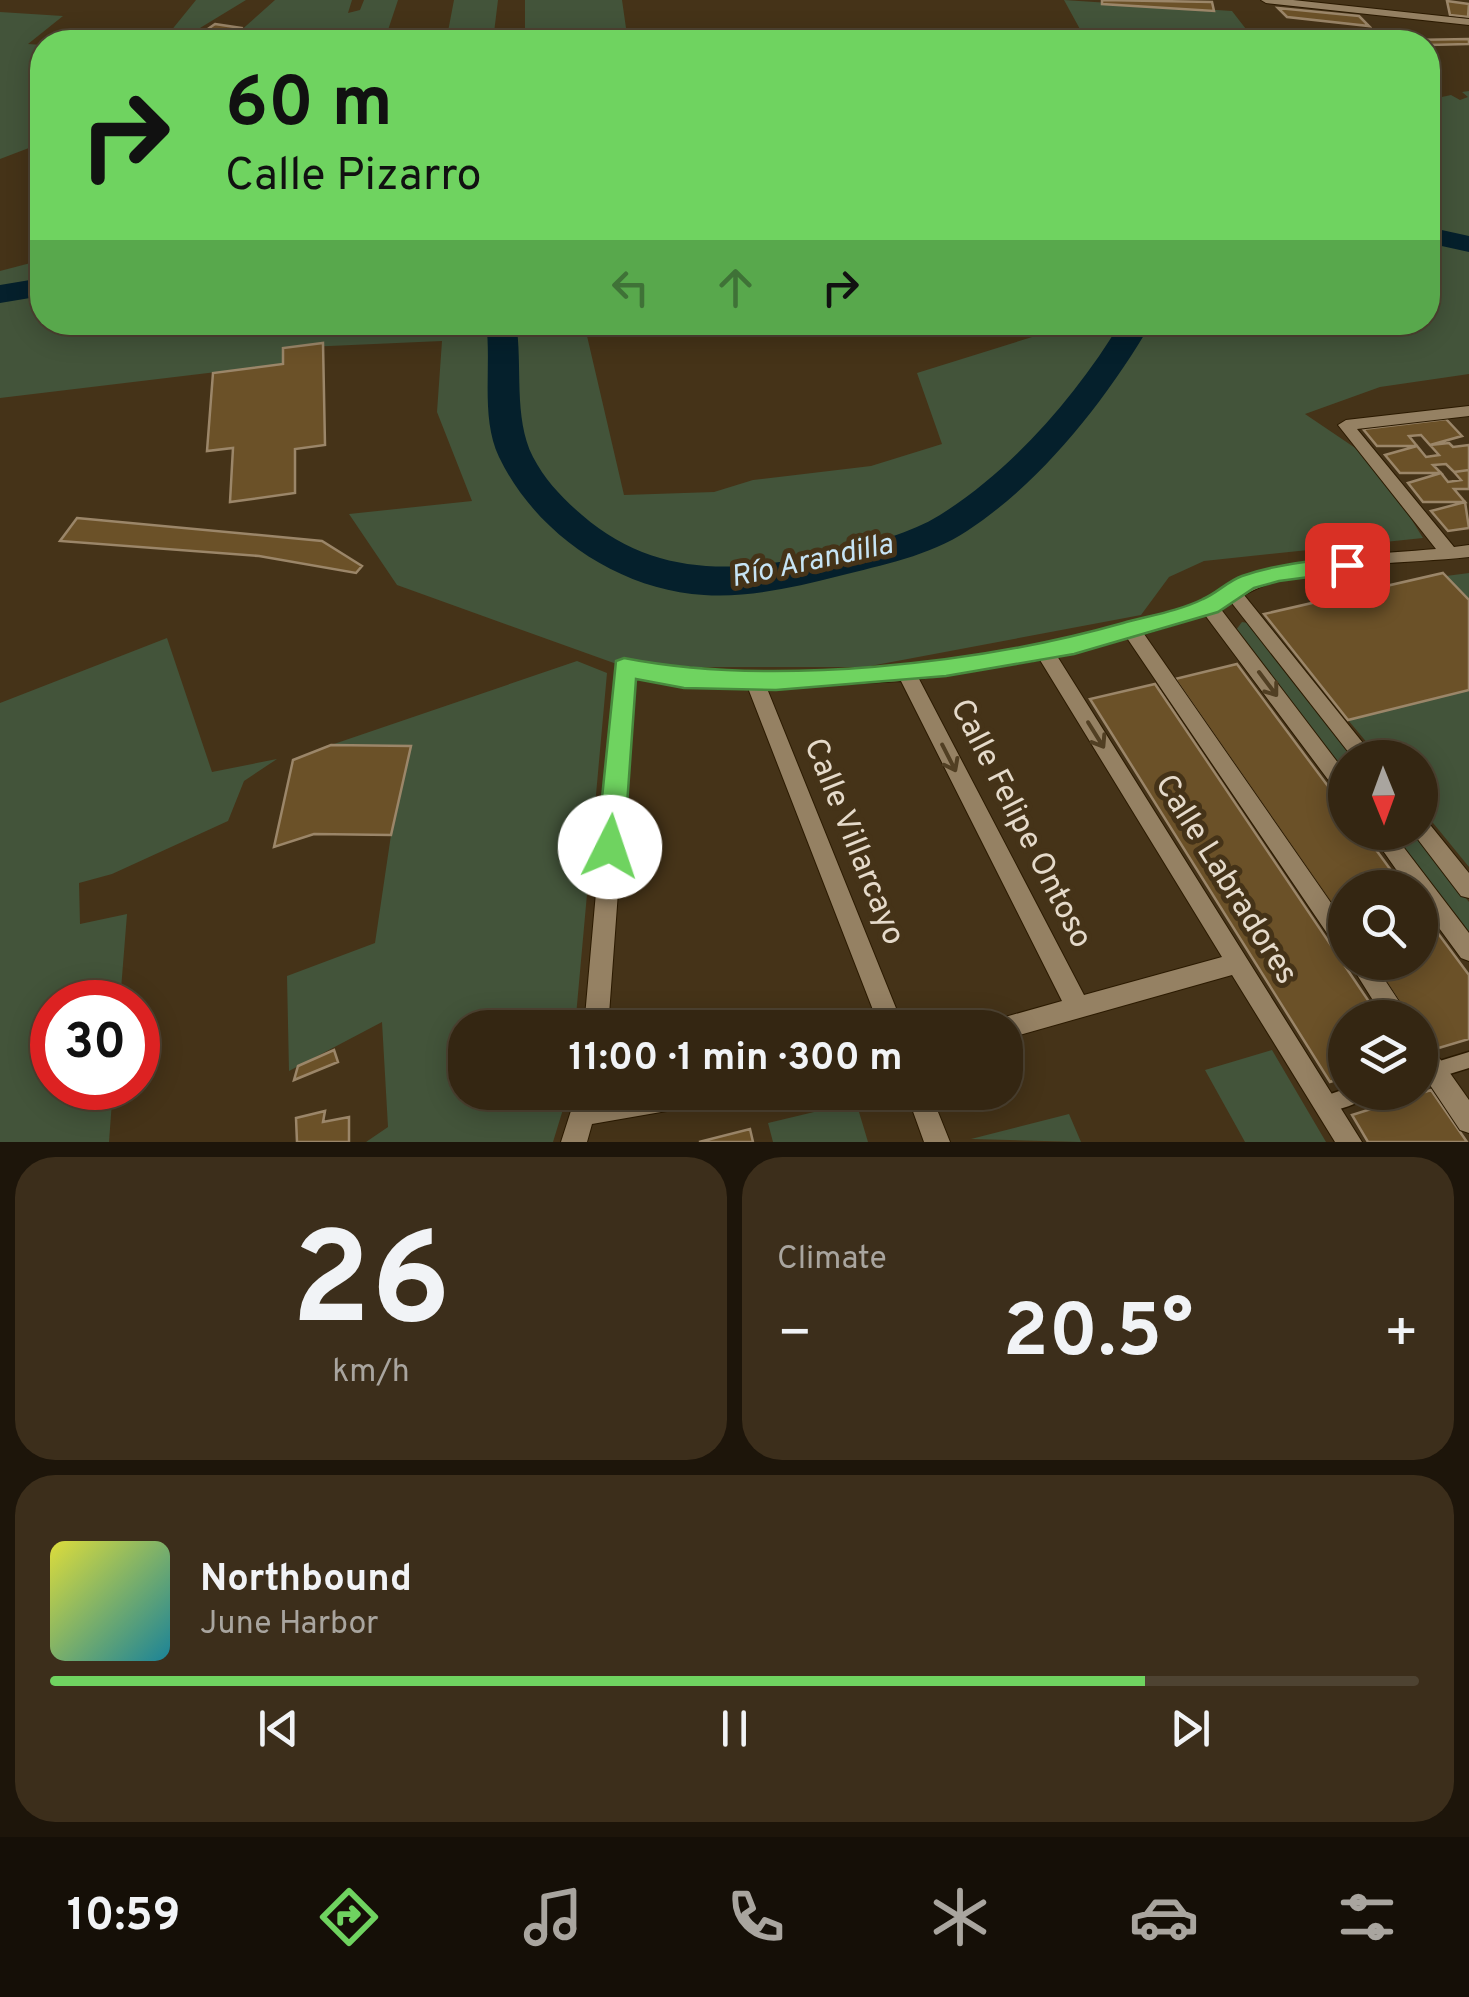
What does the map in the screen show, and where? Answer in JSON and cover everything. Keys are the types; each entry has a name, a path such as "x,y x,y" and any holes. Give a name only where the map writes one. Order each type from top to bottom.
{"street":[{"path":"1266,0 1469,22"},
{"path":"1460,552 1346,424 1467,414"},
{"path":"597,1010 624,667 684,679 758,679 904,671 1045,653 1210,606 1246,583 1278,573 1460,552"},
{"path":"1234,593 1350,740"},
{"path":"1210,606 1328,763"},
{"path":"1132,631 1328,916"},
{"name":"Calle Labradores","path":"1045,653 1349,1142"},
{"name":"Calle Felipe Ontoso","path":"904,671 1078,1008"},
{"name":"Calle Villarcayo","path":"758,679 758,691 885,1010"},
{"path":"1393,850 1469,951"},
{"path":"1438,850 1469,889"},
{"path":"1023,1023 1238,962"},
{"path":"1438,1064 1469,1060"},
{"path":"1438,1082 1469,1121"},
{"path":"574,1142 585,1110"},
{"path":"925,1110 938,1142"}],"green space":[{"path":"196,0 246,0 197,30 172,30"},
{"path":"275,0 352,0 348,13 360,10 364,0 398,0 388,30 241,30"},
{"path":"454,0 498,0 494,30 448,30"},
{"path":"525,0 622,0 626,28 525,30"},
{"path":"1064,0 1232,11 1247,30 1080,30"},
{"path":"0,12 63,16 46,30 30,30 30,148 0,159"},
{"path":"1469,91 1469,374 1380,387 1305,414 1376,462 1423,538 1204,561 1169,577 1141,615 865,667 625,667 397,585 349,514 472,501 437,412 442,341 284,348 283,364 0,398 0,271 30,263 30,335 587,335 624,495 714,492 753,480 871,466 942,444 917,373 1039,335 1440,335 1440,97 1468,97 1462,92"},
{"path":"1469,573 1469,867 1438,829 1438,740 1365,740 1348,720 1446,576"},
{"path":"1242,622 1248,623 1342,740 1328,740 1328,750 1236,630"},
{"path":"167,638 212,772 277,759 244,781 228,821 112,874 79,883 80,924 127,914 122,980 30,980 30,1110 111,1110 109,1142 0,1142 0,703"},
{"path":"577,661 607,673 577,1010 448,1010 448,1110 563,1110 553,1142 366,1142 388,1127 382,1022 289,1071 287,976 375,943 391,835 411,747 331,745"},
{"path":"1405,850 1428,850 1469,902 1469,933 1438,893 1438,870 1420,870"},
{"path":"1272,1050 1326,1142 1245,1142 1205,1070"},
{"path":"822,1110 858,1110 868,1142 773,1142 768,1123"},
{"path":"1069,1114 1081,1142 971,1139"}],"building":[{"path":"1102,0 1212,2 1214,11 1102,4"},
{"path":"1447,1 1469,4 1468,17 1450,15"},
{"path":"1278,8 1359,16 1369,26 1287,17"},
{"path":"215,24 241,28 239,30 206,30"},
{"path":"1469,39 1469,44 1440,45 1440,40"},
{"path":"323,343 325,445 295,449 295,493 230,502 233,448 207,451 213,373 283,364 283,348"},
{"path":"1446,419 1462,436 1430,445 1421,435 1409,436 1417,446 1377,446 1363,429"},
{"path":"1449,443 1453,447 1469,445 1469,470 1454,472 1446,464 1433,465 1441,473 1400,473 1385,455 1417,446 1426,457 1439,455 1430,445"},
{"path":"1469,470 1469,489 1454,489 1465,502 1423,502 1408,483 1441,473 1448,482 1461,480 1454,472"},
{"path":"1465,502 1469,528 1448,531 1431,511"},
{"path":"77,518 322,541 362,566 356,573 259,556 60,541"},
{"path":"1443,573 1469,600 1469,690 1348,720 1264,614"},
{"path":"1237,664 1328,786 1328,850 1376,850 1391,870 1328,870 1328,900 1175,679"},
{"path":"1155,684 1328,941 1328,980 1354,980 1368,1000 1328,1000 1328,1079 1090,699"},
{"path":"331,745 411,746 391,835 314,834 274,847 293,760"},
{"path":"1438,933 1469,975 1469,1039 1438,1048 1438,1000 1398,1000 1384,980 1438,980"},
{"path":"334,1050 338,1062 294,1080 298,1066"},
{"path":"1438,1100 1467,1142 1368,1142 1352,1115 1368,1110 1438,1110"},
{"path":"325,1111 323,1122 349,1117 349,1142 297,1142 296,1118"},
{"path":"750,1129 753,1142 699,1142"}],"waterway":[{"name":"Río Arandilla","path":"1440,238 1469,244"},
{"name":"Río Arandilla","path":"0,294 30,289"},
{"name":"Río Arandilla","path":"502,335 510,442 533,485 554,510 607,551 637,566 702,582 734,582 800,572 912,543 953,523 1002,485 1055,432 1103,374 1129,335"}],"route":[{"path":"610,847 624,667 684,679 776,681 946,667 1074,646 1210,606 1246,583 1278,573 1347,565"}]}
